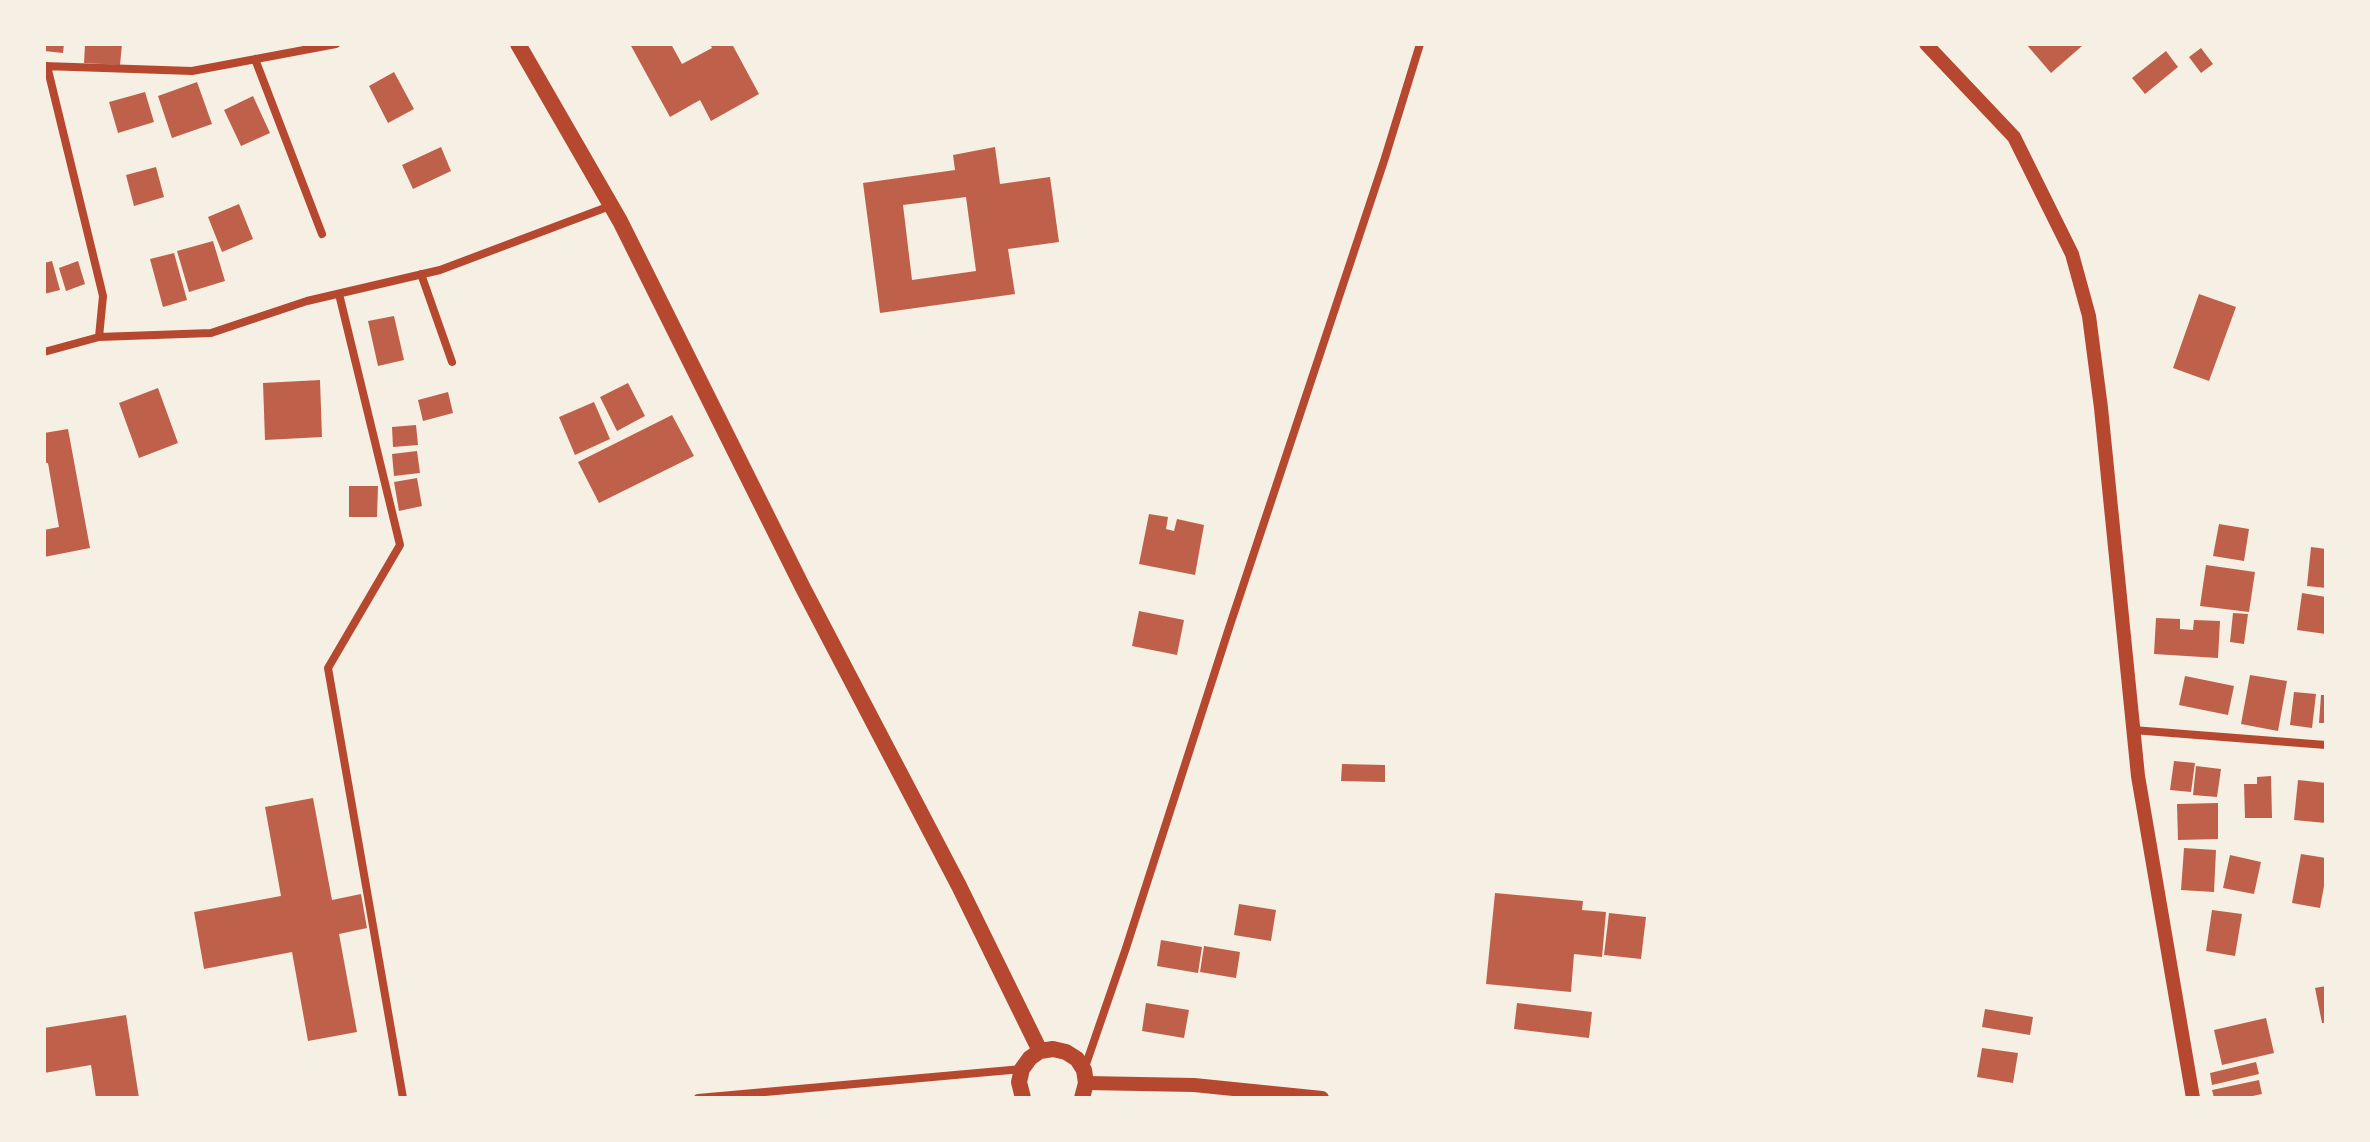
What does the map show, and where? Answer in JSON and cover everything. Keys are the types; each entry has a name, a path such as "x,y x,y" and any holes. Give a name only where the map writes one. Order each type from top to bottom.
{"main road":[{"path":"518,44 611,206 803,588 959,886 1040,1051"},
{"path":"1023,1098 1019,1082 1022,1069 1040,1051 1053,1049 1077,1059 1084,1084"}],"street":[{"path":"99,337 103,296 45,66 192,71 336,44"},
{"path":"1322,1098 1194,1085 1084,1084 1420,44"},
{"path":"1926,44 2014,137 2072,254 2089,316 2138,776 2193,1098"},
{"path":"255,59 322,234"},
{"path":"44,352 99,337 211,333 307,301 440,270 611,206"},
{"path":"421,274 452,362"},
{"path":"339,294 400,545 328,668 403,1098"},
{"path":"2133,730 2326,745"},
{"path":"698,1098 1022,1069"}],"building":[{"path":"44,44 64,44 63,53 44,51"},
{"path":"85,44 122,44 120,65 84,63"},
{"path":"630,44 671,44 682,64 712,48 710,44 732,44 759,94 711,121 700,100 670,117"},
{"path":"2026,44 2080,44 2082,46 2051,73"},
{"path":"2201,48 2213,64 2201,73 2189,57"},
{"path":"2166,51 2178,67 2145,94 2132,78"},
{"path":"394,72 414,109 388,123 369,86"},
{"path":"197,82 212,124 172,138 158,96"},
{"path":"145,92 154,122 118,133 109,102"},
{"path":"253,96 270,133 241,146 224,110"},
{"path":"441,147 451,171 413,189 402,165"},
{"path":"995,147 1000,184 1050,177 1059,242 1008,249 1015,294 880,313 863,183 955,170 953,155","holes":["966,197 976,271 912,280 903,205"]},
{"path":"156,167 164,197 134,206 126,175"},
{"path":"239,204 253,239 222,252 208,217"},
{"path":"213,241 225,281 189,292 177,251"},
{"path":"174,253 187,300 163,307 150,259"},
{"path":"52,261 60,290 44,294 44,263"},
{"path":"78,261 85,284 66,291 59,268"},
{"path":"2199,294 2236,307 2209,381 2173,368"},
{"path":"394,316 404,360 378,366 368,321"},
{"path":"320,380 322,437 265,440 263,383"},
{"path":"628,383 645,416 617,431 600,397"},
{"path":"158,388 178,443 139,458 119,403"},
{"path":"448,392 453,413 423,421 418,400"},
{"path":"594,402 610,439 575,455 559,417"},
{"path":"672,415 694,456 599,503 578,462"},
{"path":"416,425 418,445 393,447 392,427"},
{"path":"68,429 90,548 44,557 44,530 59,527 48,463 44,463 44,433"},
{"path":"417,451 420,473 394,476 392,454"},
{"path":"417,478 422,506 399,511 394,482"},
{"path":"349,486 378,486 377,517 349,517"},
{"path":"1149,514 1168,517 1166,529 1174,531 1177,519 1204,525 1195,575 1139,564"},
{"path":"2219,524 2249,529 2244,561 2213,556"},
{"path":"2311,547 2326,549 2326,588 2307,586"},
{"path":"2206,565 2255,572 2249,612 2200,606"},
{"path":"2302,593 2326,597 2326,634 2297,630"},
{"path":"1139,611 1184,620 1177,655 1132,646"},
{"path":"2233,613 2248,614 2244,644 2230,642"},
{"path":"2156,618 2180,619 2180,629 2193,630 2194,620 2220,621 2218,658 2154,654"},
{"path":"2250,675 2287,681 2278,731 2241,724"},
{"path":"2185,676 2234,686 2228,715 2179,705"},
{"path":"2294,692 2316,694 2312,728 2290,725"},
{"path":"2321,695 2326,695 2326,723 2319,723"},
{"path":"2174,761 2195,763 2191,792 2170,790"},
{"path":"1342,764 1385,765 1385,782 1341,781"},
{"path":"2196,766 2221,769 2217,797 2193,795"},
{"path":"2271,776 2272,818 2245,818 2244,784 2257,784 2257,777"},
{"path":"2298,780 2326,783 2326,823 2294,820"},
{"path":"313,798 332,900 361,894 367,928 339,934 357,1032 308,1041 292,952 204,969 194,912 281,896 265,807"},
{"path":"2218,803 2218,839 2178,840 2177,804"},
{"path":"2184,848 2216,850 2214,892 2181,890"},
{"path":"2301,854 2326,858 2320,908 2292,903"},
{"path":"2230,855 2261,862 2254,894 2223,888"},
{"path":"1495,893 1583,901 1582,910 1606,912 1602,957 1574,954 1571,992 1486,984"},
{"path":"1239,904 1276,910 1271,941 1234,935"},
{"path":"2212,910 2242,914 2235,956 2206,951"},
{"path":"1609,913 1646,917 1641,959 1604,955"},
{"path":"1161,940 1202,947 1198,973 1157,966"},
{"path":"1204,946 1240,952 1236,978 1200,972"},
{"path":"2326,986 2326,1023 2322,1023 2315,988"},
{"path":"1146,1003 1189,1010 1184,1038 1142,1031"},
{"path":"1517,1003 1592,1012 1589,1038 1514,1029"},
{"path":"1985,1009 2033,1017 2030,1035 1982,1027"},
{"path":"126,1015 139,1098 96,1098 91,1065 44,1073 44,1028"},
{"path":"2266,1018 2274,1053 2222,1065 2214,1030"},
{"path":"1982,1048 2018,1053 2013,1083 1977,1077"},
{"path":"2256,1062 2259,1074 2212,1085 2210,1073"},
{"path":"2259,1080 2262,1094 2243,1098 2214,1098 2212,1090"}]}
